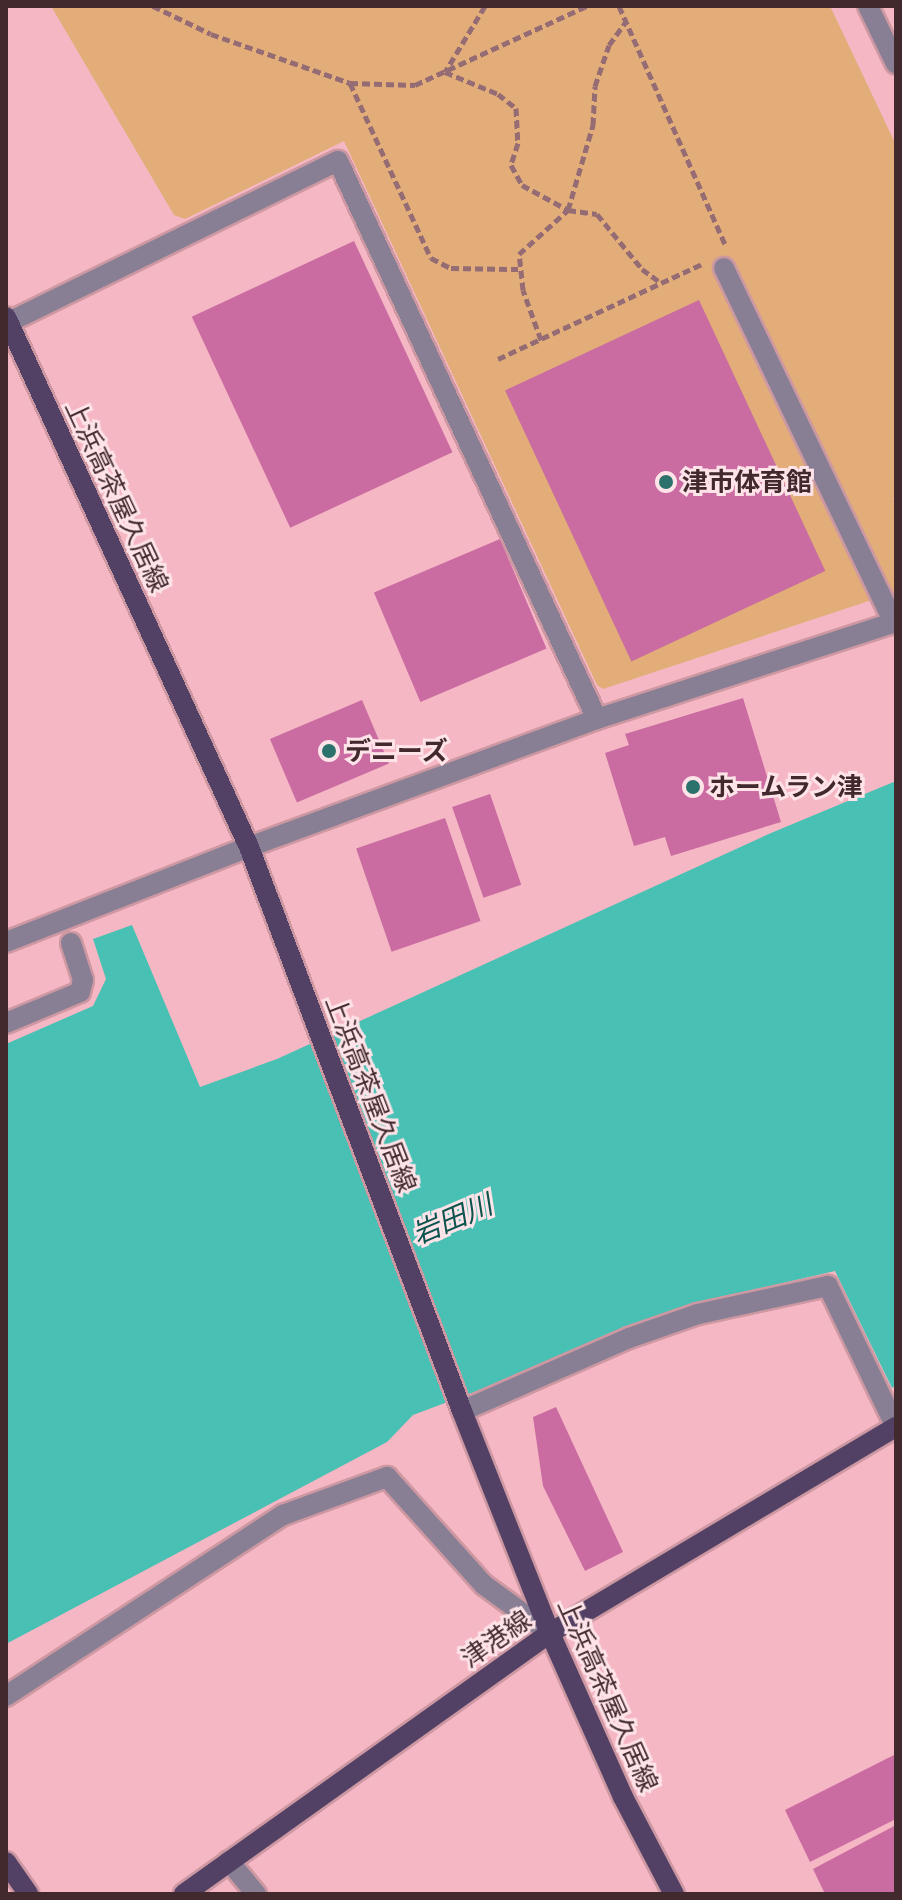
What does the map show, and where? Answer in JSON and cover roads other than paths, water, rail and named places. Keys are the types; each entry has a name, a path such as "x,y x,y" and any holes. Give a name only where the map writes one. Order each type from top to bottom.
{"main road":[{"name":"上浜高茶屋久居線","path":"7,320 249,847 461,1409 550,1633 623,1797 674,1894"},
{"name":"津港線","path":"184,1894 550,1633 896,1427"},
{"path":"6,1862 28,1894"}],"street":[{"path":"868,6 896,64"},
{"path":"7,320 338,161 597,719"},
{"path":"6,942 249,847 597,719 895,623 726,260"},
{"path":"6,1023 80,992 83,980 71,943"},
{"path":"461,1409 541,1379 629,1338 698,1314 828,1286 896,1427"},
{"path":"6,1696 283,1515 387,1477 484,1585 550,1633"},
{"path":"229,1861 256,1894"}],"water":[{"name":"岩田川","path":"896,781 896,1385 892,1388 835,1271 699,1302 628,1327 538,1366 539,1373 498,1383 413,1415 387,1442 6,1644 6,1044 93,1006 106,979 93,939 132,925 200,1087 277,1059 771,833"}],"place":[{"name":"津市体育館","path":"666,482"},
{"name":"デニーズ","path":"329,751"},
{"name":"ホームラン津","path":"693,787"}]}
